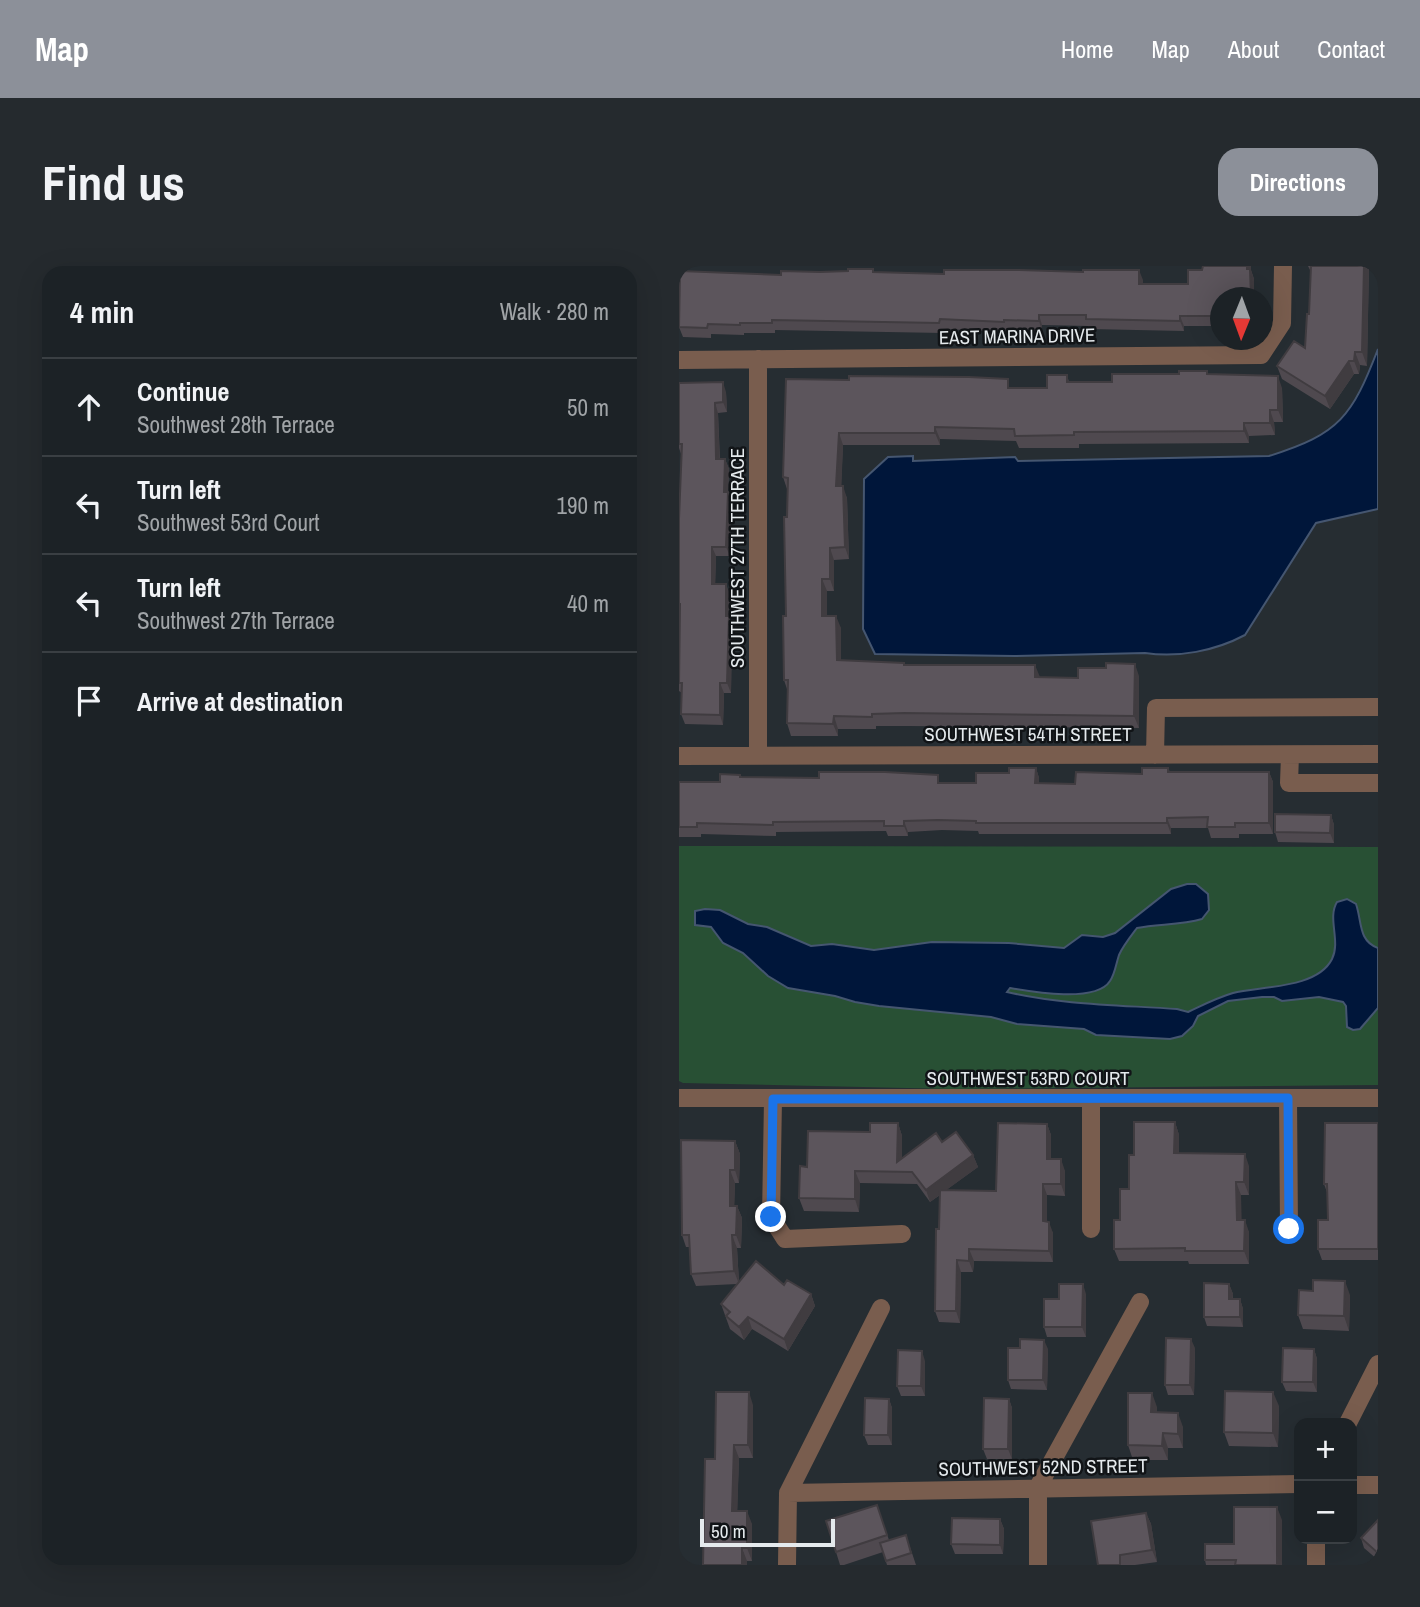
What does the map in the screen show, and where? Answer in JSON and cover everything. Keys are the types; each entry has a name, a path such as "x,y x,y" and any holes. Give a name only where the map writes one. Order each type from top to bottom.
{"street":[{"name":"EAST MARINA DRIVE","path":"679,360 1261,355 1282,323 1283,266"},
{"name":"SOUTHWEST 27TH TERRACE","path":"758,359 758,756"},
{"path":"1155,755 1156,708 1378,707"},
{"name":"SOUTHWEST 54TH STREET","path":"679,756 1378,754"},
{"path":"1290,755 1289,783 1378,783"},
{"name":"SOUTHWEST 53RD COURT","path":"679,1098 1378,1098"},
{"path":"1288,1098 1289,1229"},
{"path":"773,1099 771,1217 785,1239 902,1234"},
{"path":"1091,1099 1091,1229"},
{"path":"1038,1565 1038,1488 1140,1302"},
{"path":"787,1565 788,1493 881,1308"},
{"path":"1350,1418 1378,1364"},
{"name":"SOUTHWEST 52ND STREET","path":"788,1493 1294,1484"},
{"path":"1357,1485 1378,1485"},
{"path":"1316,1544 1316,1565"}],"green space":[{"path":"679,846 1378,847 1378,1085 951,1089 683,1083 679,1081"}],"water":[{"path":"1378,349 1378,509 1316,523 1245,635 1209,649 1170,655 875,654 863,629 864,479 888,457 913,456 913,461 1015,457 1018,461 1269,456 1312,439 1340,419 1360,391"},
{"path":"1196,884 1208,894 1209,910 1202,919 1137,928 1121,952 1112,978 1103,988 1078,994 1010,988 1007,992 1070,1002 1188,1012 1233,993 1287,985 1314,976 1325,969 1332,959 1335,945 1334,908 1337,902 1347,899 1356,904 1367,941 1378,948 1378,1008 1360,1029 1353,1030 1347,1027 1346,1006 1343,1002 1319,997 1282,1001 1274,997 1262,997 1228,1001 1198,1016 1193,1026 1182,1036 1170,1039 1096,1035 1084,1029 1017,1024 991,1017 879,1006 788,988 768,976 743,953 723,943 711,927 695,925 695,911 705,909 720,910 748,924 767,927 811,946 832,944 874,950 932,942 1009,943 1064,948 1082,935 1103,937 1115,933 1171,889"}],"building":[{"path":"1203,266 1247,266 1247,269 1250,269 1251,287 1210,287 1210,316 1180,316 1180,321 1039,315 1039,321 940,319 939,323 772,320 772,323 740,325 708,324 707,328 679,327 680,271 781,275 781,271 820,272 848,269 944,274 944,270 1139,270 1139,284 1188,284 1188,270 1202,270"},
{"path":"1311,266 1364,266 1362,352 1355,352 1354,361 1349,361 1325,396 1277,366 1294,341 1305,348"},
{"path":"1179,371 1278,376 1278,410 1270,410 1270,423 1244,423 1244,431 1074,432 1074,435 1015,436 1014,429 935,427 935,433 839,433 836,486 843,486 845,547 830,548 830,579 822,579 822,616 836,616 837,660 904,665 1035,665 1035,677 1078,678 1078,668 1106,668 1106,663 1135,664 1134,716 904,713 872,714 872,717 834,716 833,724 787,723 788,680 784,680 783,616 786,616 784,517 787,517 788,478 783,477 786,379 849,380 849,376 969,377 1008,379 1008,388 1047,388 1047,375 1067,375 1067,382 1112,382 1112,374 1179,374"},
{"path":"723,382 723,402 715,403 716,459 725,459 724,492 728,492 726,547 712,547 712,584 726,584 726,616 729,616 727,683 720,683 720,715 681,714 679,519 682,444 679,444 679,383"},
{"path":"1009,768 1036,768 1035,783 1075,784 1076,772 1142,774 1142,768 1168,768 1168,772 1269,772 1269,823 1235,823 1235,827 1207,827 1208,817 1167,818 1167,823 976,823 938,820 904,821 904,826 884,826 884,821 773,822 773,825 697,823 697,827 679,827 679,782 720,782 720,774 740,777 819,778 819,772 885,772 938,775 938,783 976,783 976,773 1009,773"},
{"path":"1275,814 1331,815 1330,833 1275,832"},
{"path":"1134,1122 1175,1122 1174,1153 1245,1154 1244,1182 1236,1182 1237,1220 1245,1220 1244,1251 1114,1249 1114,1220 1120,1220 1120,1189 1129,1189 1129,1155 1134,1155"},
{"path":"870,1123 898,1123 897,1162 936,1133 942,1142 956,1132 973,1155 926,1190 912,1172 855,1171 855,1199 799,1198 800,1166 807,1167 808,1131 870,1132"},
{"path":"998,1123 1047,1124 1047,1159 1061,1159 1061,1184 1043,1184 1043,1221 1049,1222 1049,1251 969,1249 969,1261 957,1260 956,1311 935,1311 936,1229 939,1229 940,1190 996,1191"},
{"path":"1325,1123 1378,1123 1378,1249 1318,1249 1318,1220 1328,1220 1327,1184 1324,1184"},
{"path":"681,1140 735,1141 735,1170 730,1170 730,1206 737,1206 736,1235 732,1235 734,1271 691,1274 689,1235 682,1235"},
{"path":"756,1261 784,1285 787,1280 811,1294 784,1339 748,1317 739,1327 726,1316 730,1312 721,1304"},
{"path":"1313,1280 1345,1281 1344,1316 1298,1315 1299,1290 1313,1291"},
{"path":"1204,1283 1229,1284 1229,1299 1240,1299 1240,1317 1204,1317"},
{"path":"1059,1284 1083,1284 1082,1327 1044,1327 1044,1299 1059,1299"},
{"path":"1166,1338 1191,1339 1190,1385 1165,1385"},
{"path":"1020,1339 1044,1340 1043,1380 1008,1380 1008,1348 1020,1348"},
{"path":"1283,1348 1314,1349 1313,1382 1282,1382"},
{"path":"898,1350 922,1351 921,1386 897,1386"},
{"path":"1225,1391 1273,1392 1273,1433 1224,1432"},
{"path":"716,1392 749,1392 748,1445 734,1445 732,1511 747,1511 747,1548 742,1548 742,1565 703,1565 705,1459 715,1459"},
{"path":"1128,1393 1152,1393 1151,1412 1178,1413 1178,1434 1163,1433 1162,1446 1128,1445"},
{"path":"865,1398 889,1399 888,1435 864,1435"},
{"path":"984,1398 1009,1399 1008,1449 983,1449"},
{"path":"877,1505 887,1535 836,1552 826,1521"},
{"path":"1234,1507 1277,1507 1277,1565 1235,1565 1236,1560 1205,1560 1205,1544 1234,1544"},
{"path":"1146,1513 1152,1550 1120,1555 1120,1565 1098,1565 1091,1521"},
{"path":"952,1518 1000,1519 1000,1545 951,1544"},
{"path":"1378,1520 1378,1553 1361,1538"},
{"path":"906,1535 911,1553 886,1561 880,1543"}],"route":[{"path":"771,1217 773,1099 1288,1098 1289,1229"}]}
